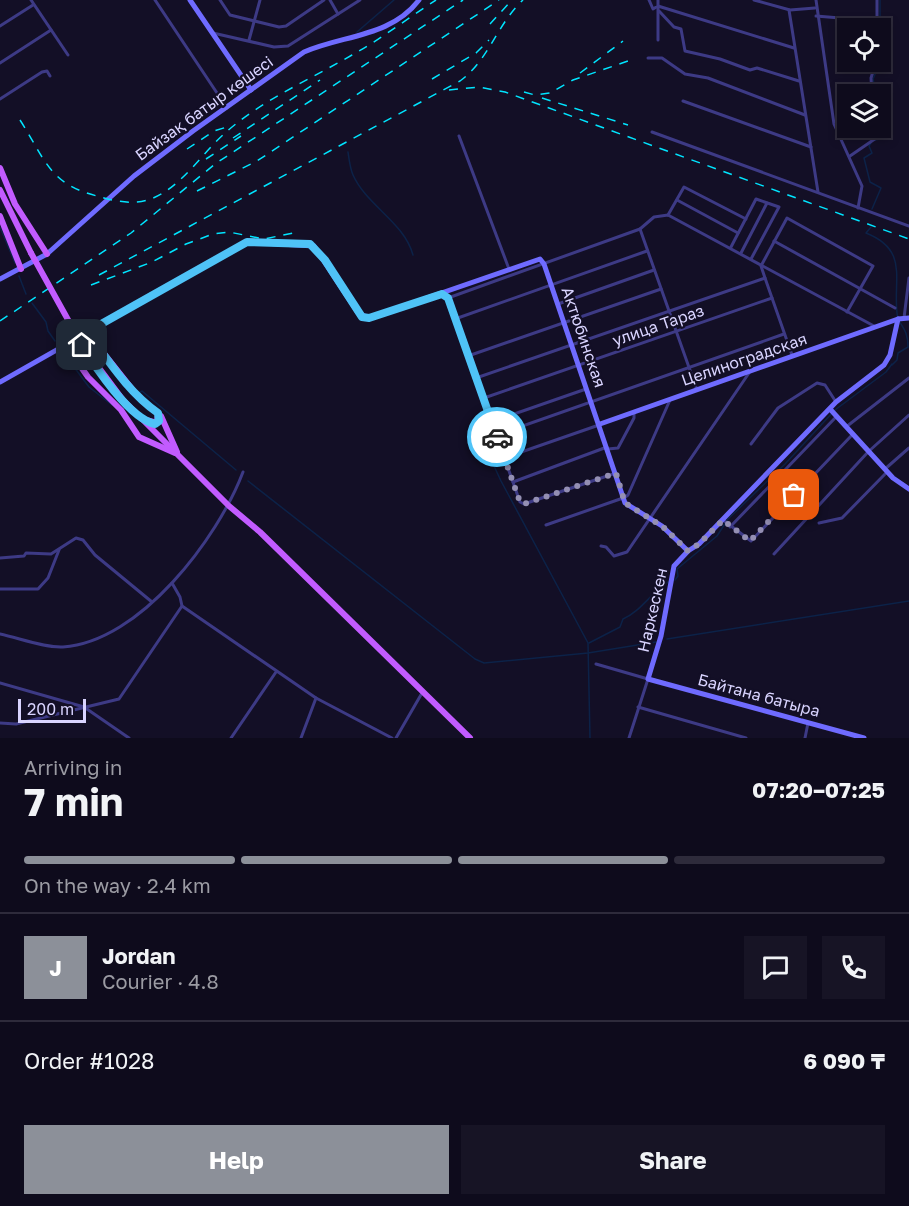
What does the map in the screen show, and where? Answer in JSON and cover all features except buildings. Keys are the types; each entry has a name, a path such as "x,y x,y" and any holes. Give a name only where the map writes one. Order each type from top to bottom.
{"main road":[{"path":"0,168 15,204 47,254"},
{"path":"0,190 30,253 82,345 108,382 229,506 260,532 471,738"},
{"path":"0,216 21,269"},
{"path":"87,332 140,399 158,413 165,423 178,454"},
{"path":"65,344 88,377 121,410 139,437 178,454"},
{"path":"143,419 155,424 159,421 158,413"},
{"path":"139,437 146,436 148,433 143,419"}],"street":[{"path":"31,0 68,55"},
{"path":"154,0 227,108"},
{"path":"190,0 251,90"},
{"path":"220,0 230,15 279,27 286,26 324,0"},
{"path":"249,40 260,0"},
{"path":"330,0 339,14"},
{"path":"213,33 274,47 288,46 360,0"},
{"name":"Байзақ батыр көшесі","path":"0,279 47,254 134,176 304,52 324,43 349,40 379,30 419,0"},
{"path":"650,0 653,9 659,8 794,48"},
{"path":"658,0 658,40"},
{"path":"753,0 789,10 815,8"},
{"path":"816,0 816,16 834,124 843,147 850,156 862,190 858,208"},
{"path":"877,0 877,18"},
{"path":"0,26 33,5"},
{"path":"659,8 668,22 681,29 685,51 720,59 750,70 757,68 799,81"},
{"path":"789,10 818,192"},
{"path":"816,16 840,18"},
{"path":"0,63 51,30"},
{"path":"648,58 662,58 685,74 708,78 805,116"},
{"path":"0,99 42,72 47,71 50,76"},
{"path":"683,101 811,147"},
{"path":"652,132 909,226"},
{"path":"459,136 509,269"},
{"path":"850,156 876,138"},
{"path":"668,215 684,187 746,219"},
{"path":"730,248 756,199 779,207 751,259"},
{"path":"677,200 739,234"},
{"path":"741,253 767,203"},
{"path":"448,298 640,229 654,217 668,215 876,327"},
{"path":"792,357 761,266 787,218 873,266 847,312"},
{"path":"640,229 697,390"},
{"path":"774,241 895,308"},
{"path":"0,382 247,242 314,246 358,313 364,318 442,294 509,269 543,262"},
{"path":"455,319 647,251"},
{"name":"Актюбинская","path":"543,262 588,388 623,498"},
{"path":"558,304 654,270"},
{"path":"476,378 765,278"},
{"path":"904,319 909,278"},
{"path":"468,356 661,289"},
{"path":"442,294 448,298 520,502 524,504 616,473"},
{"name":"улица Тараз","path":"484,399 772,298"},
{"name":"Целиноградская","path":"600,424 904,319"},
{"name":"Наркескен","path":"648,679 661,636 674,566 833,413 836,402 884,365 904,319"},
{"path":"496,435 784,334"},
{"path":"601,546 606,547 614,556 624,555 748,377 749,371"},
{"path":"846,427 909,378"},
{"path":"751,444 771,414 817,383 825,385 836,402"},
{"path":"491,422 588,388"},
{"path":"546,525 628,495 670,399"},
{"path":"513,482 608,448 618,448 634,418 634,412"},
{"path":"729,526 833,413 886,470 908,486"},
{"path":"774,554 868,452 909,415"},
{"path":"504,458 600,424"},
{"path":"723,520 750,541 853,435"},
{"path":"819,523 842,518 909,448"},
{"path":"0,634 58,647 105,635 153,603 189,566 229,506 243,472"},
{"path":"623,498 625,503 662,526 688,551"},
{"path":"0,558 24,556 26,553 51,554 76,538 83,540 102,561 153,603"},
{"path":"0,589 39,589 48,578 59,549"},
{"path":"172,583 182,606 316,698 392,738"},
{"path":"0,728 2,723 16,724 119,699 182,606"},
{"path":"596,664 648,679 629,738"},
{"path":"231,738 276,672"},
{"name":"Байтана батыра","path":"648,679 864,738"},
{"path":"0,683 84,707 129,738"},
{"path":"396,738 423,692"},
{"path":"301,738 316,698"},
{"path":"638,707 746,738"},
{"path":"805,738 808,723"}],"waterway":[{"path":"357,32 394,0"},
{"path":"880,0 880,18"},
{"path":"874,84 876,72"},
{"path":"875,140 883,138"},
{"path":"871,143 869,146 872,153 864,158 870,182 881,188 872,209"},
{"path":"348,152 352,172 359,186 402,233 413,255"},
{"path":"0,227 15,263"},
{"path":"871,227 866,233 880,240 894,257 897,277 897,313 908,340 908,347 898,353 897,360 892,365"},
{"path":"19,276 26,294"},
{"path":"32,303 46,322 48,331 55,341"},
{"path":"62,351 89,387 112,405"},
{"path":"675,580 678,576 677,569 717,536 728,519 785,464 835,410 886,372 892,364"},
{"path":"139,393 142,391 236,470"},
{"path":"473,421 501,481 588,643 590,738"},
{"path":"248,481 475,659 484,663 588,653 656,642"},
{"path":"589,643 620,627 623,619 635,612 668,582"},
{"path":"667,639 909,601"}],"railway":[{"path":"20,120 50,168 68,185 117,201 137,202 150,199 174,185 215,142 254,110 363,49 436,0"},
{"path":"0,321 131,233 215,164 463,0"},
{"path":"197,191 257,161 499,0"},
{"path":"490,24 512,0"},
{"path":"99,275 460,81 478,63 506,20 523,0"},
{"path":"432,79 476,53 489,40"},
{"path":"580,73 623,41"},
{"path":"524,92 535,95 550,93 573,80 631,60"},
{"path":"233,138 320,80"},
{"path":"449,90 479,87 505,92 909,239"},
{"path":"542,98 628,125"},
{"path":"187,149 214,131 230,126"},
{"path":"206,159 241,136"},
{"path":"91,285 152,262 186,244 213,234 229,232 264,239 293,233"}],"way so far":[{"path":"497,437 520,502 524,504 616,473 625,503 662,526 688,551 699,544 723,520 750,541 794,495"}],"route":[{"path":"82,345 95,366 123,400 143,419 155,424 160,418 158,413 140,399 87,332 247,242 280,245 310,244 325,260 362,317 369,318 442,294 448,298 497,437"}]}
